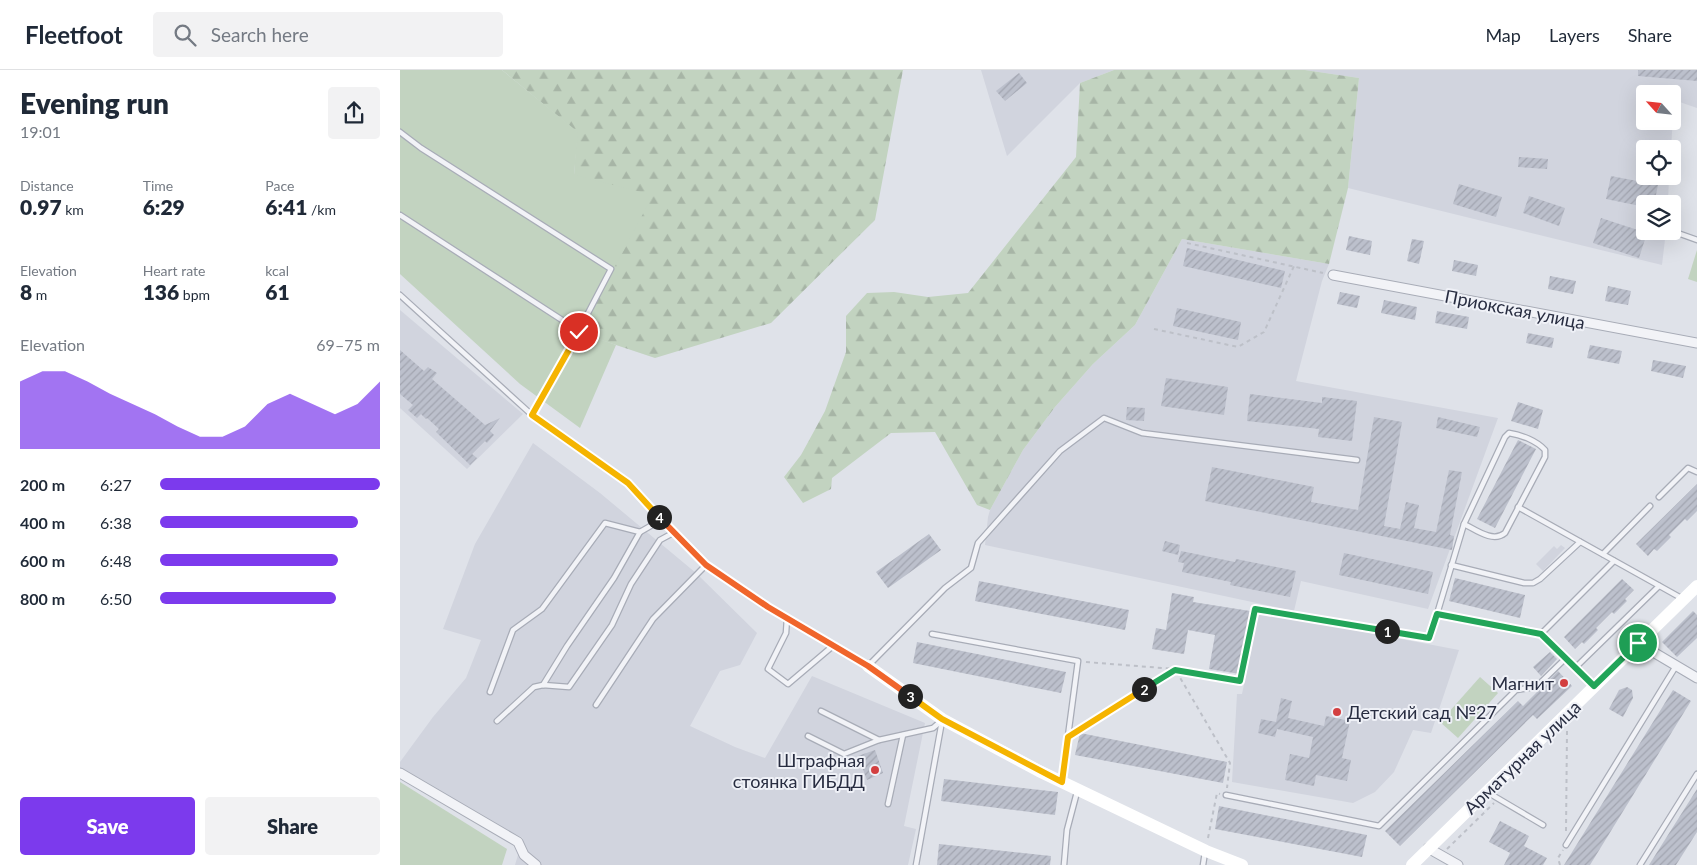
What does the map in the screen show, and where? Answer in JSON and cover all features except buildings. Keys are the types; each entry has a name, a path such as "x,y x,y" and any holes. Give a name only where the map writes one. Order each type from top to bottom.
{"street":[{"name":"Приокская улица","path":"1333,275 1697,343"},
{"name":"Арматурная улица","path":"1412,865 1697,586"},
{"path":"1638,643 1697,678"},
{"path":"868,666 942,719 1078,790 1242,865"},
{"path":"400,773 518,842 524,855 536,865"},
{"path":"1428,848 1458,865"}],"lane":[{"path":"400,132 421,148 611,269 579,332 532,415"},
{"path":"400,214 579,332"},
{"path":"1681,234 1697,240"},
{"path":"400,294 532,415 628,483 673,533 706,565 787,618 868,666 945,588 971,568 978,543 1060,450 1104,418 1142,433 1357,460"},
{"path":"1464,524 1493,538 1500,537 1505,533 1545,457 1546,450 1541,445 1517,434 1509,433 1505,438 1464,524 1437,614 1541,634 1594,686"},
{"path":"1659,497 1688,468 1697,472"},
{"path":"1603,554 1650,506"},
{"path":"1518,507 1683,599"},
{"path":"543,685 567,646 614,578 640,532 661,520"},
{"path":"490,692 513,630 542,609 605,523 640,532"},
{"path":"497,721 534,687 543,685 569,687 612,625 632,584 660,540 673,533"},
{"path":"1451,565 1524,583 1533,583 1540,579 1580,542"},
{"path":"1541,634 1614,560"},
{"path":"596,705 653,619 706,565"},
{"path":"1575,668 1659,586"},
{"path":"787,618 786,633 768,669 788,684 834,646"},
{"path":"932,634 1078,662 1062,782"},
{"path":"1226,795 1379,826 1516,690 1536,687 1566,658"},
{"path":"1566,845 1676,666"},
{"path":"821,712 879,740"},
{"path":"808,736 844,754 879,740 936,727 942,719"},
{"path":"916,865 942,719"},
{"path":"888,804 903,735"},
{"path":"1640,865 1697,774"},
{"path":"1064,865 1067,830 1078,790"},
{"path":"1486,792 1543,825"},
{"path":"1203,865 1206,850"}],"path":[{"path":"1187,244 1333,275"},
{"path":"1154,329 1238,346 1264,332 1294,266"},
{"path":"1078,662 1175,670 1240,681 1255,609 1429,638 1437,614"},
{"path":"1068,737 1175,670"},
{"path":"1175,670 1230,763 1226,795 1217,793 1206,850"},
{"path":"1560,865 1558,858 1566,845 1567,728"}],"shaded area":[{"path":"981,70 1114,70 1080,83 1007,156"},
{"path":"1305,70 1697,70 1697,108 1681,102 1681,85 1636,85 1636,130 1672,130 1672,140 1636,140 1636,185 1669,185 1668,195 1636,195 1636,240 1665,240 1662,265 1348,188 1359,78"},
{"path":"1182,239 1329,264 1322,281 1296,381 1498,418 1428,609 1301,581 1294,611 985,545 990,510 1023,450 1055,407 1093,364 1135,325"},
{"path":"400,310 523,414 467,469 400,408"},
{"path":"533,443 600,493 696,573 757,633 740,665 720,671 690,726 735,747 765,758 812,676 925,723 904,826 916,829 908,865 515,865 523,838 483,818 400,769 400,762 433,717 466,678 481,640 443,629 475,544"},
{"path":"1561,545 1565,548 1543,571 1536,564 1554,546 1557,549"},
{"name":"Детский сад №27","path":"1259,612 1459,650 1431,733 1413,730 1394,772 1375,792 1353,803 1232,782 1237,694 1242,694"}],"green space":[{"path":"400,70 502,70 578,132 574,175 653,195 580,332 616,345 580,428 520,384 400,274"},
{"path":"502,70 903,70 875,220 771,323 655,358 580,333 574,175 577,132"},
{"path":"1114,70 1305,70 1359,78 1348,188 1329,264 1182,239 1135,325 1093,364 1055,407 1023,450 990,510 977,505 935,432 891,433 832,478 831,489 803,503 784,477 801,455 825,411 846,352 846,316 867,293 894,292 928,297 968,293 1076,157 1080,83"},
{"path":"1697,250 1697,282 1688,279"},
{"path":"1480,677 1498,693 1458,738 1440,722"},
{"path":"400,782 507,849 502,865 400,865"}],"place":[{"name":"Магнит","path":"1564,683"},
{"name":"Детский сад №27","path":"1337,712"},
{"name":"Штрафная стоянка ГИБДД","path":"875,770"}],"route":[{"path":"579,332 532,415 628,483 673,533 706,565 768,607 868,666 942,719 1062,782 1068,737 1175,670 1240,681 1255,609 1429,638 1437,614 1541,634 1594,686 1638,643"}]}
